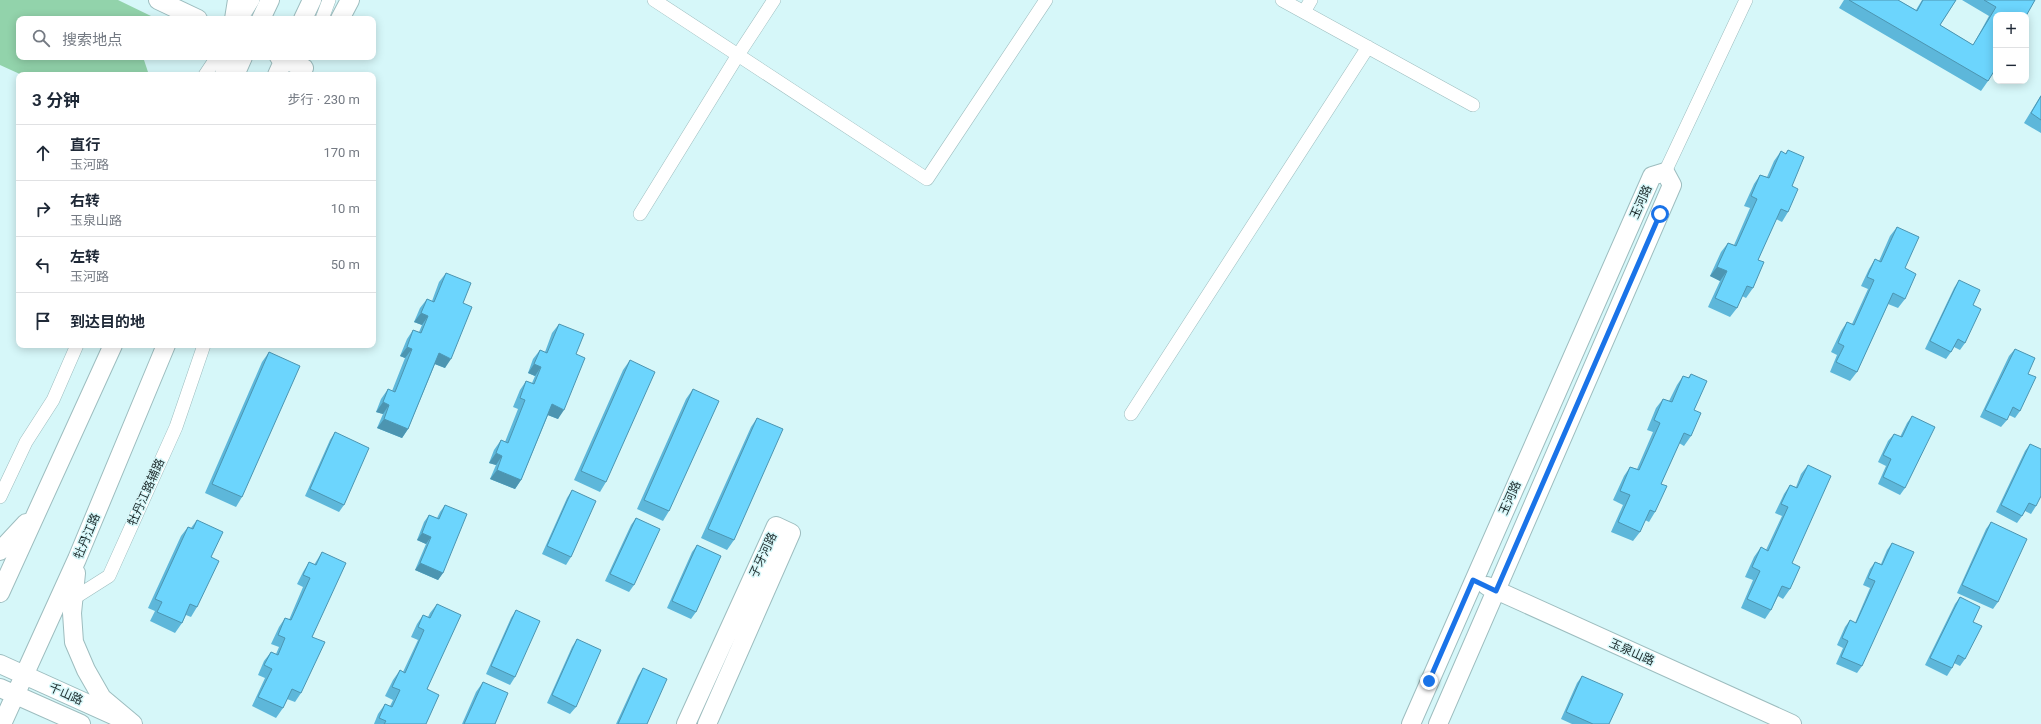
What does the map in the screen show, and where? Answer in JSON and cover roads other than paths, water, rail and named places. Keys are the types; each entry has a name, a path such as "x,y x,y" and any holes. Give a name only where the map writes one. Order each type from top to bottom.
{"street":[{"path":"158,0 192,16"},
{"path":"234,16 237,0"},
{"path":"243,16 253,0"},
{"path":"262,16 270,0"},
{"path":"342,16 350,0"},
{"path":"654,0 927,178 1046,0"},
{"path":"640,214 738,55 774,0"},
{"path":"1282,0 1472,105"},
{"path":"1304,12 1311,0"},
{"path":"1665,172 1746,0"},
{"path":"307,16 320,6"},
{"path":"1131,414 1368,48"},
{"path":"207,72 215,60"},
{"path":"225,72 227,60"},
{"path":"236,72 242,60"},
{"path":"281,62 305,66"},
{"name":"玉河路","path":"1411,724 1473,580 1652,176 1665,172 1672,185 1438,724"},
{"path":"0,497 26,442 52,400 76,348"},
{"path":"0,589 111,348"},
{"name":"牡丹江路","path":"2,724 8,691 24,675 53,612 77,559 165,348"},
{"name":"牡丹江路辅路","path":"53,612 108,576 176,427 203,348"},
{"path":"0,551 36,513"},
{"name":"子牙河路","path":"686,724 776,526 791,533 707,724"},
{"path":"77,559 74,598 74,642 86,670 102,698 133,724"},
{"name":"玉泉山路","path":"1473,580 1792,724"},
{"name":"千山路","path":"0,664 133,724"},
{"name":"千山路","path":"8,691 81,724"}]}
